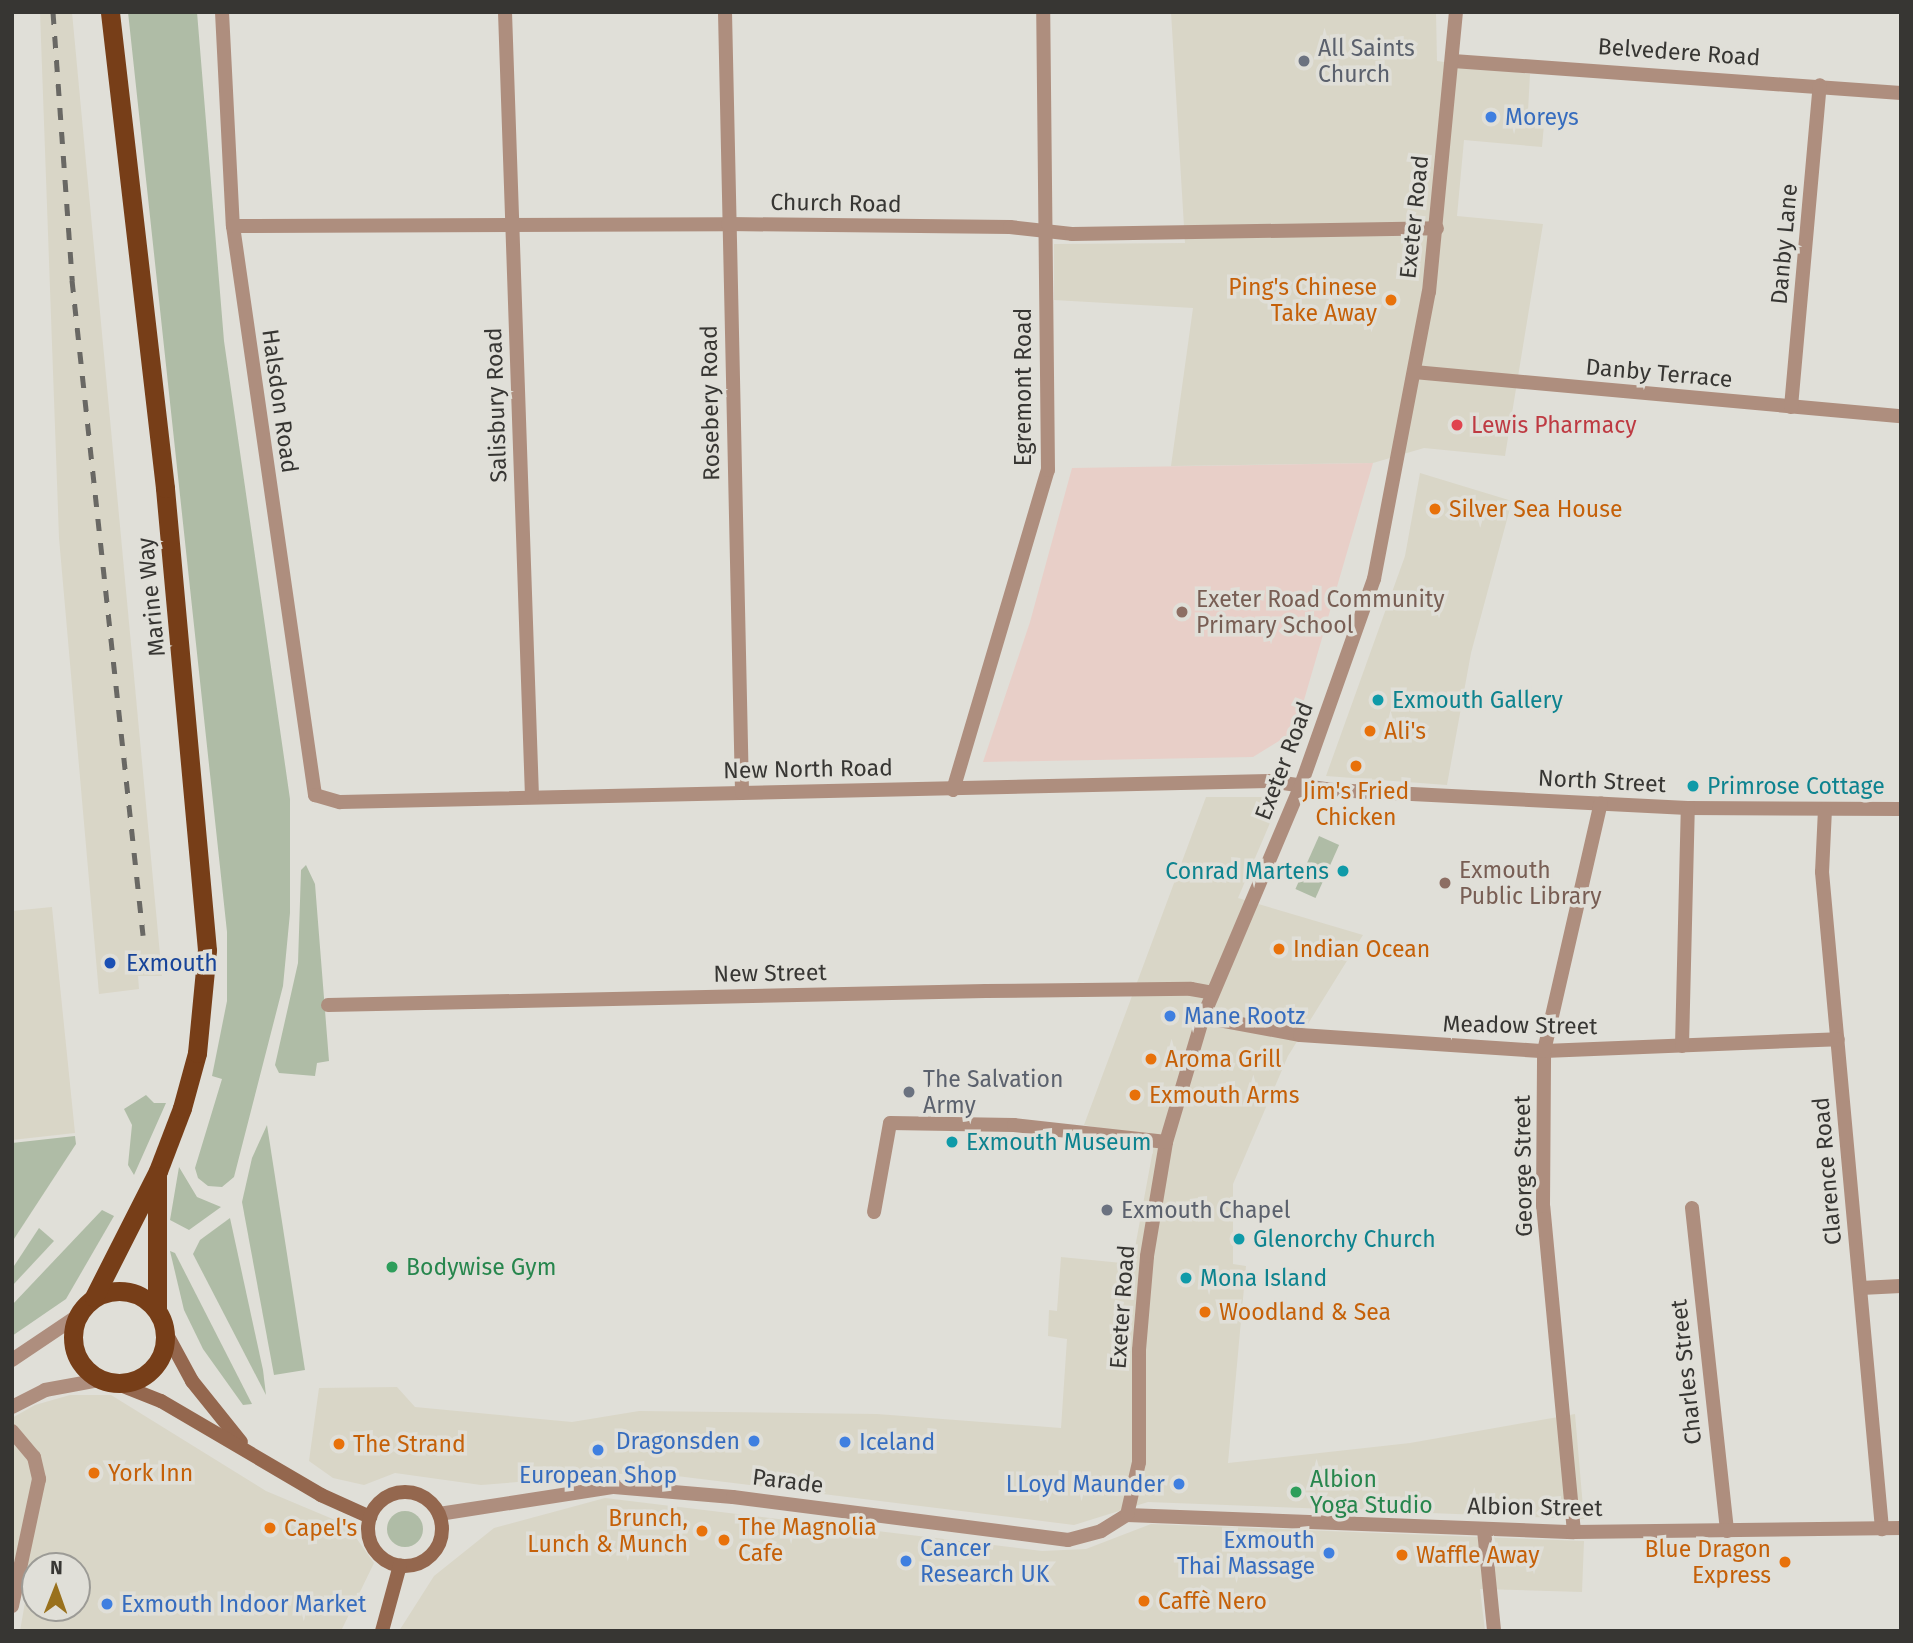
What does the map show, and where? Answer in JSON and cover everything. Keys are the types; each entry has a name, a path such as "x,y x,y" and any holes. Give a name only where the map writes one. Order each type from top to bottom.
{"highway":[{"name":"Marine Way","path":"94,1297 158,1171 197,1053 207,950 169,527 110,12"},
{"name":"Marine Way","path":"157,1310 158,1171"},
{"path":"128,1291 157,1310 165,1331 164,1351 154,1368 138,1380 109,1382 84,1370 74,1354 71,1335 76,1317 94,1297 128,1291"}],"main road":[{"path":"165,1331 192,1381 246,1448"},
{"path":"109,1382 161,1401 246,1448 331,1500 370,1517"},
{"path":"410,1492 422,1496 439,1514 442,1524 438,1546 421,1562 400,1565 373,1548 370,1517 385,1497 410,1492"},
{"path":"382,1631 400,1565"}],"street":[{"name":"Halsdon Road","path":"222,12 233,226 315,795"},
{"name":"Salisbury Road","path":"505,12 532,797"},
{"name":"Rosebery Road","path":"725,12 742,793"},
{"name":"Egremont Road","path":"953,790 1048,470 1043,12"},
{"name":"Exeter Road","path":"1127,1515 1139,1462 1139,1350 1147,1256 1166,1142 1203,1017 1301,785 1374,579 1414,372 1437,228 1456,12"},
{"name":"Belvedere Road","path":"1453,61 1820,85 1901,93"},
{"name":"Danby Lane","path":"1791,407 1820,85"},
{"name":"Church Road","path":"233,226 728,224 1126,234 1437,228"},
{"name":"Danby Terrace","path":"1414,372 1901,416"},
{"name":"New North Road","path":"315,795 340,802 1269,781 1301,785"},
{"name":"North Street","path":"1301,785 1688,808 1901,809"},
{"name":"George Street","path":"1574,1532 1543,1206 1544,1051 1601,803"},
{"path":"1682,1046 1688,808"},
{"name":"Clarence Road","path":"1825,809 1822,872 1882,1529"},
{"name":"New Street","path":"328,1005 986,991 1191,989 1213,993"},
{"name":"Meadow Street","path":"1203,1017 1300,1035 1544,1051 1838,1039"},
{"path":"874,1212 890,1123 1014,1125 1166,1142"},
{"name":"Charles Street","path":"1692,1208 1727,1531"},
{"path":"1861,1287 1901,1286"},
{"path":"12,1360 76,1317"},
{"path":"12,1407 45,1390 109,1382"},
{"path":"12,1431 34,1457 39,1479 12,1606"},
{"name":"Parade","path":"439,1514 614,1487 733,1497 1068,1541 1101,1531 1127,1515"},
{"name":"Albion Street","path":"1127,1515 1574,1532 1901,1528"},
{"path":"1484,1530 1494,1631"}],"shaded area":[{"path":"40,12 72,12 162,976 138,976 139,989 99,994 59,538"},
{"path":"1171,12 1436,12 1437,61 1530,74 1528,111 1545,113 1542,147 1464,140 1457,216 1543,224 1505,456 1424,448 1373,463 1171,466 1193,308 1054,300 1054,244 1185,243"},
{"name":"Exeter Road Community Primary School","path":"1373,463 1295,731 1253,757 983,762 1030,622 1072,468"},
{"path":"1420,473 1512,501 1471,653 1447,785 1326,776 1405,556"},
{"path":"1206,797 1281,797 1238,898 1363,935 1288,1056 1233,1184 1233,1264 1246,1266 1228,1463 1410,1443 1575,1414 1584,1519 1148,1502 1074,1525 644,1472 481,1485 395,1473 364,1485 333,1478 309,1461 319,1388 397,1387 415,1407 572,1422 639,1411 877,1414 1061,1428 1067,1339 1048,1336 1049,1310 1057,1311 1061,1257 1132,1264 1155,1139 1084,1125"},
{"path":"52,907 75,1133 12,1140 12,911"},
{"path":"70,1395 111,1395 266,1491 347,1525 374,1563 341,1631 20,1631 22,1622 91,1622 91,1552 21,1552 21,1566 12,1565 12,1418 35,1405"},
{"path":"605,1498 1042,1551 1086,1549 1151,1524 1584,1541 1582,1592 1480,1589 1485,1631 399,1631 434,1576 494,1528"}],"green space":[{"path":"128,12 197,12 224,341 290,799 290,913 283,986 234,1177 222,1187 208,1186 198,1178 195,1168 222,1079 212,1076 227,1001 227,932"},
{"path":"1319,836 1339,845 1316,898 1295,889"},
{"path":"306,865 315,884 329,1061 317,1063 315,1076 279,1073 275,1065 298,963 301,870"},
{"path":"146,1095 154,1103 166,1103 134,1175 128,1165 132,1125 124,1109"},
{"path":"267,1125 305,1370 274,1375 242,1202 252,1158"},
{"path":"75,1136 76,1144 12,1242 12,1143"},
{"path":"179,1167 197,1197 221,1207 189,1230 170,1220"},
{"path":"102,1210 114,1216 66,1299 12,1336 12,1305"},
{"path":"230,1218 266,1395 193,1254 200,1240"},
{"path":"39,1228 54,1241 12,1286 12,1269"},
{"path":"170,1251 175,1253 252,1404 243,1405 203,1349 184,1310"},
{"path":"405,1511 418,1516 423,1529 418,1542 405,1547 392,1542 387,1529 392,1516"}],"railway":[{"path":"53,12 72,280 143,935"}],"place":[{"name":"All Saints Church","path":"1304,61"},
{"name":"Moreys","path":"1491,117"},
{"name":"Ping's Chinese Take Away","path":"1391,300"},
{"name":"Lewis Pharmacy","path":"1457,425"},
{"name":"Silver Sea House","path":"1435,509"},
{"name":"Exeter Road Community Primary School","path":"1182,612"},
{"name":"Exmouth Gallery","path":"1378,700"},
{"name":"Ali's","path":"1370,731"},
{"name":"Jim's Fried Chicken","path":"1356,766"},
{"name":"Primrose Cottage","path":"1693,786"},
{"name":"Conrad Martens","path":"1343,871"},
{"name":"Exmouth Public Library","path":"1445,883"},
{"name":"Indian Ocean","path":"1279,949"},
{"name":"Exmouth","path":"110,963"},
{"name":"Mane Rootz","path":"1170,1016"},
{"name":"Aroma Grill","path":"1151,1059"},
{"name":"The Salvation Army","path":"909,1092"},
{"name":"Exmouth Arms","path":"1135,1095"},
{"name":"Exmouth Museum","path":"952,1142"},
{"name":"Exmouth Chapel","path":"1107,1210"},
{"name":"Glenorchy Church","path":"1239,1239"},
{"name":"Bodywise Gym","path":"392,1267"},
{"name":"Mona Island","path":"1186,1278"},
{"name":"Woodland & Sea","path":"1205,1312"},
{"name":"Dragonsden","path":"754,1441"},
{"name":"Iceland","path":"845,1442"},
{"name":"The Strand","path":"339,1444"},
{"name":"European Shop","path":"598,1450"},
{"name":"York Inn","path":"94,1473"},
{"name":"LLoyd Maunder","path":"1179,1484"},
{"name":"Albion Yoga Studio","path":"1296,1492"},
{"name":"Capel's","path":"270,1528"},
{"name":"Brunch, Lunch & Munch","path":"702,1531"},
{"name":"The Magnolia Cafe","path":"724,1540"},
{"name":"Exmouth Thai Massage","path":"1329,1553"},
{"name":"Waffle Away","path":"1402,1555"},
{"name":"Cancer Research UK","path":"906,1561"},
{"name":"Blue Dragon Express","path":"1785,1562"},
{"name":"Caffè Nero","path":"1144,1601"},
{"name":"Exmouth Indoor Market","path":"107,1604"}]}
